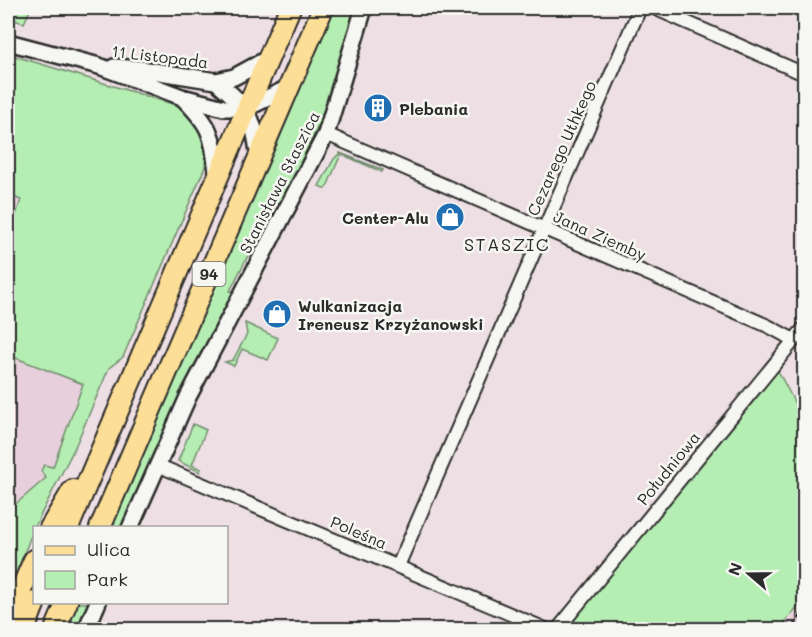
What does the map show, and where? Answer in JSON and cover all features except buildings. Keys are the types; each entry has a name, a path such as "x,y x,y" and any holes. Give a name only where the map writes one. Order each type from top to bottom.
{"main road":[{"name":"94","path":"69,526 290,8"},
{"name":"94","path":"101,526 323,8"},
{"path":"51,526 107,437"},
{"path":"8,620 33,562"},
{"path":"24,630 35,604"},
{"path":"55,630 67,604"}],"street":[{"name":"Stanisława Staszica","path":"131,526 209,355 326,134 364,8"},
{"name":"Cezarego Uthkego","path":"398,566 640,8"},
{"path":"654,8 804,74"},
{"name":"11 Listopada","path":"8,42 99,66 182,97 224,108 247,108"},
{"path":"216,81 234,77 267,59"},
{"name":"11 Listopada","path":"99,66 141,69 216,81"},
{"path":"216,81 247,108 255,129 259,159"},
{"path":"247,108 288,88"},
{"path":"182,97 198,114 212,135 218,179"},
{"name":"Jana Ziemby","path":"326,134 758,322 794,340"},
{"name":"Południowa","path":"556,630 804,328"},
{"name":"Poleśna","path":"157,465 548,630"},
{"path":"88,629 98,604"}],"shaded area":[{"path":"8,195 34,205 8,270"},
{"path":"8,351 93,380 8,569"},
{"path":"804,604 804,629 781,629"}],"green space":[{"path":"8,8 31,8 24,23 8,18"},
{"path":"334,8 355,8 323,116 281,203 276,201 265,220 262,219 257,231 260,232 230,291 234,293 172,413 122,526 110,526"},
{"path":"8,54 179,106 195,119 203,133 206,149 205,167 123,357 109,368 75,447 33,526 8,594 8,506 10,509 46,478 41,471 44,465 53,467 83,384 8,355 8,238 21,200 8,195"},
{"path":"340,153 383,170 382,172 341,154 326,189 319,186 334,159"},
{"path":"245,323 278,338 268,360 242,349 234,366 225,362 233,360 247,334"},
{"path":"776,367 804,421 804,599 779,629 566,630"},
{"path":"193,424 206,430 192,465 201,469 200,472 178,461"},
{"path":"76,604 89,604 78,629 64,630"}],"railway":[{"path":"791,630 804,613"}],"place":[{"name":"Plebania","path":"378,108"},
{"name":"Center-Alu","path":"450,217"},
{"name":"Wulkanizacja Ireneusz Krzyżanowski","path":"277,314"}],"district":[{"name":"STASZIC","path":"507,244"}]}
